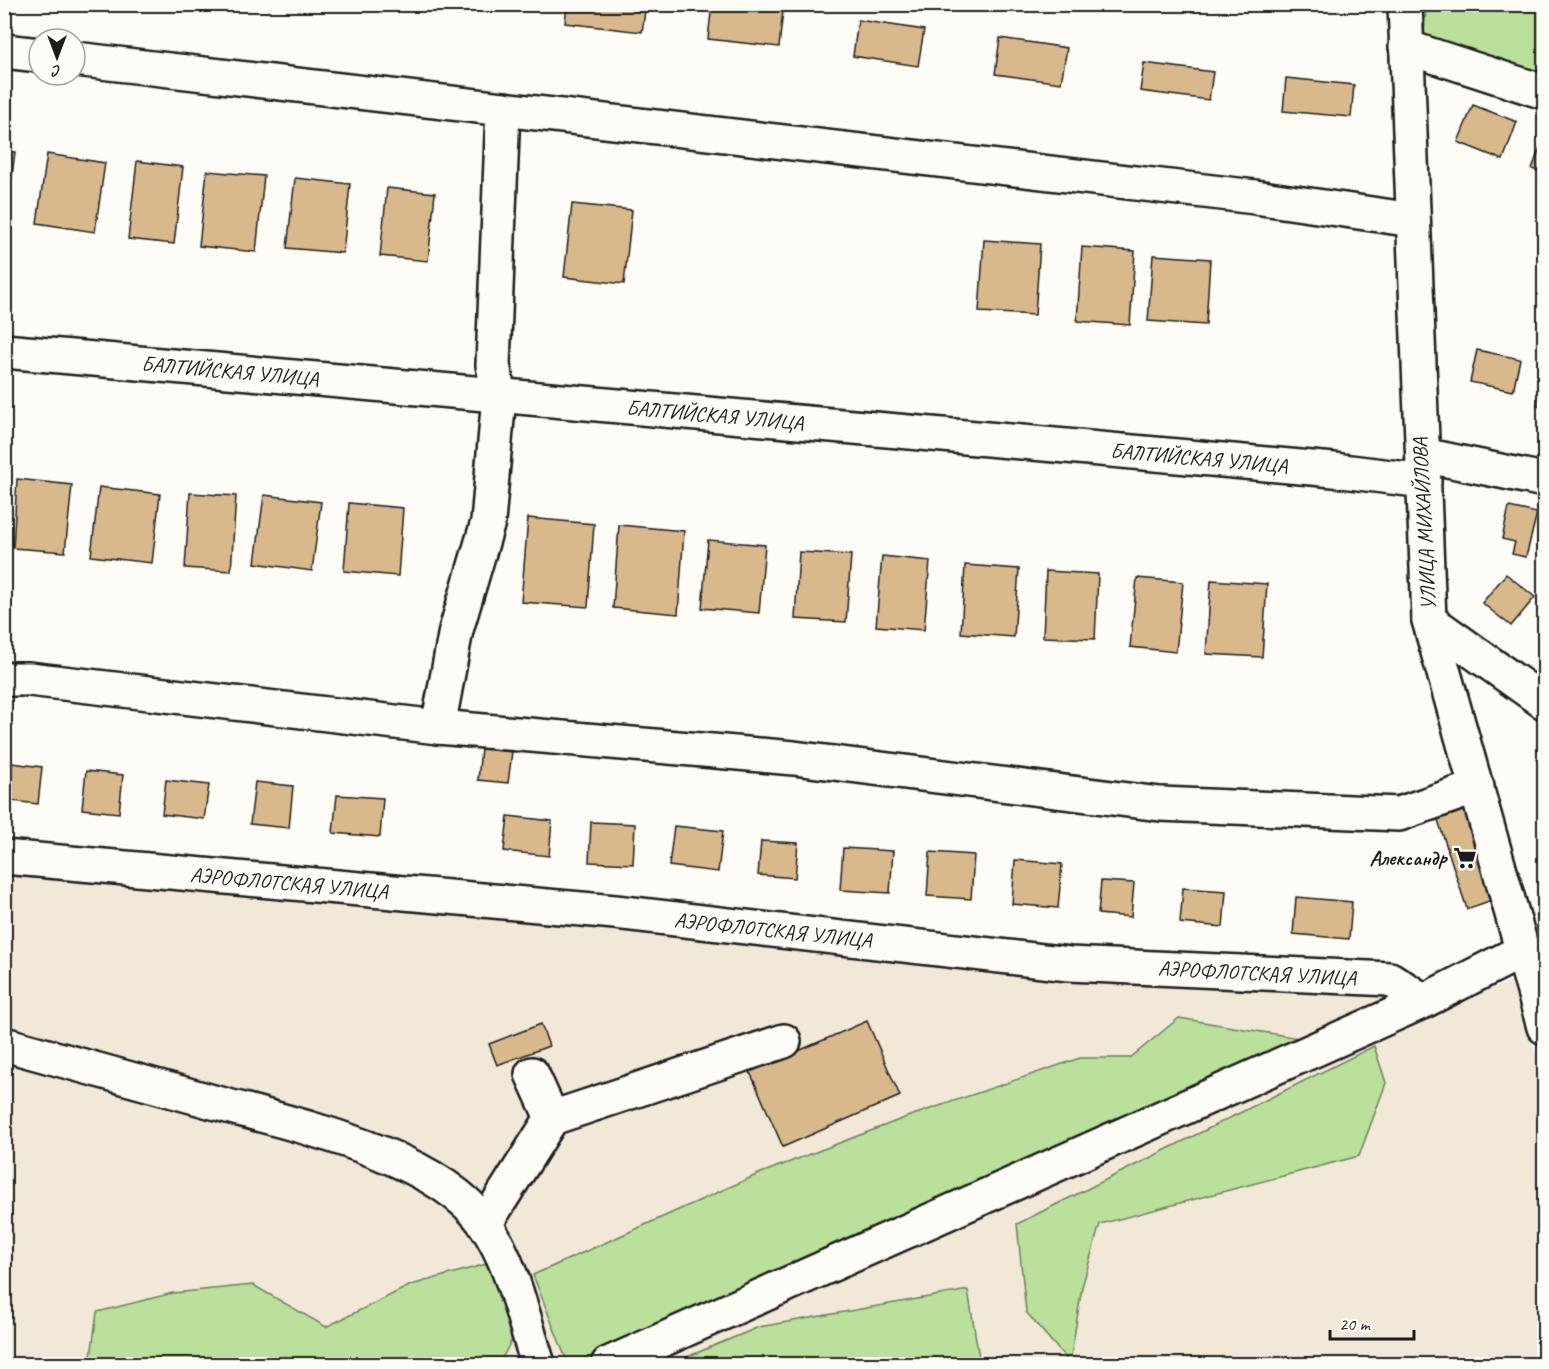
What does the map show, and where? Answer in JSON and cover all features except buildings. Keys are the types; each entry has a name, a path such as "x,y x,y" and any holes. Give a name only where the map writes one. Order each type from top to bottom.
{"street":[{"name":"УЛИЦА МИХАЙЛОВА","path":"1396,6 1406,47 1424,468 1428,620 1545,1027"},
{"path":"1406,47 1545,92"},
{"path":"4,51 27,54"},
{"path":"87,60 1255,197 1413,220"},
{"path":"438,727 456,630 488,522 499,396 493,365 503,109"},
{"name":"БАЛТИЙСКАЯ УЛИЦА","path":"4,351 1334,470 1424,468 1545,480"},
{"path":"1428,620 1545,702"},
{"path":"4,679 438,727 794,758 1160,804 1399,814 1477,787"},
{"name":"АЭРОФЛОТСКАЯ УЛИЦА","path":"4,857 615,912 1069,964 1390,979 1424,1001"},
{"path":"608,1365 1424,1001 1524,950"},
{"path":"485,1224 552,1118 784,1041"},
{"path":"4,1044 359,1143 422,1173 463,1200 485,1224 510,1275 537,1365"},
{"path":"532,1074 552,1118"}],"shaded area":[{"path":"4,868 1374,990 1428,1009 1515,981 1544,1084 1544,1364 5,1364"}],"green space":[{"path":"1426,5 1544,5 1544,77 1424,38"},
{"path":"1179,1018 1299,1038 948,1221 587,1364 568,1364 533,1275 761,1173 907,1117 1080,1058 1130,1058"},
{"path":"1374,1046 1386,1083 1359,1156 1100,1224 1082,1287 1070,1363 1026,1312 1017,1224"},
{"path":"508,1258 516,1332 499,1364 90,1364 97,1312 173,1293 253,1285 326,1327 411,1285"},
{"path":"968,1290 980,1364 670,1364 759,1327"}],"place":[{"name":"Александр","path":"1465,858"}]}
